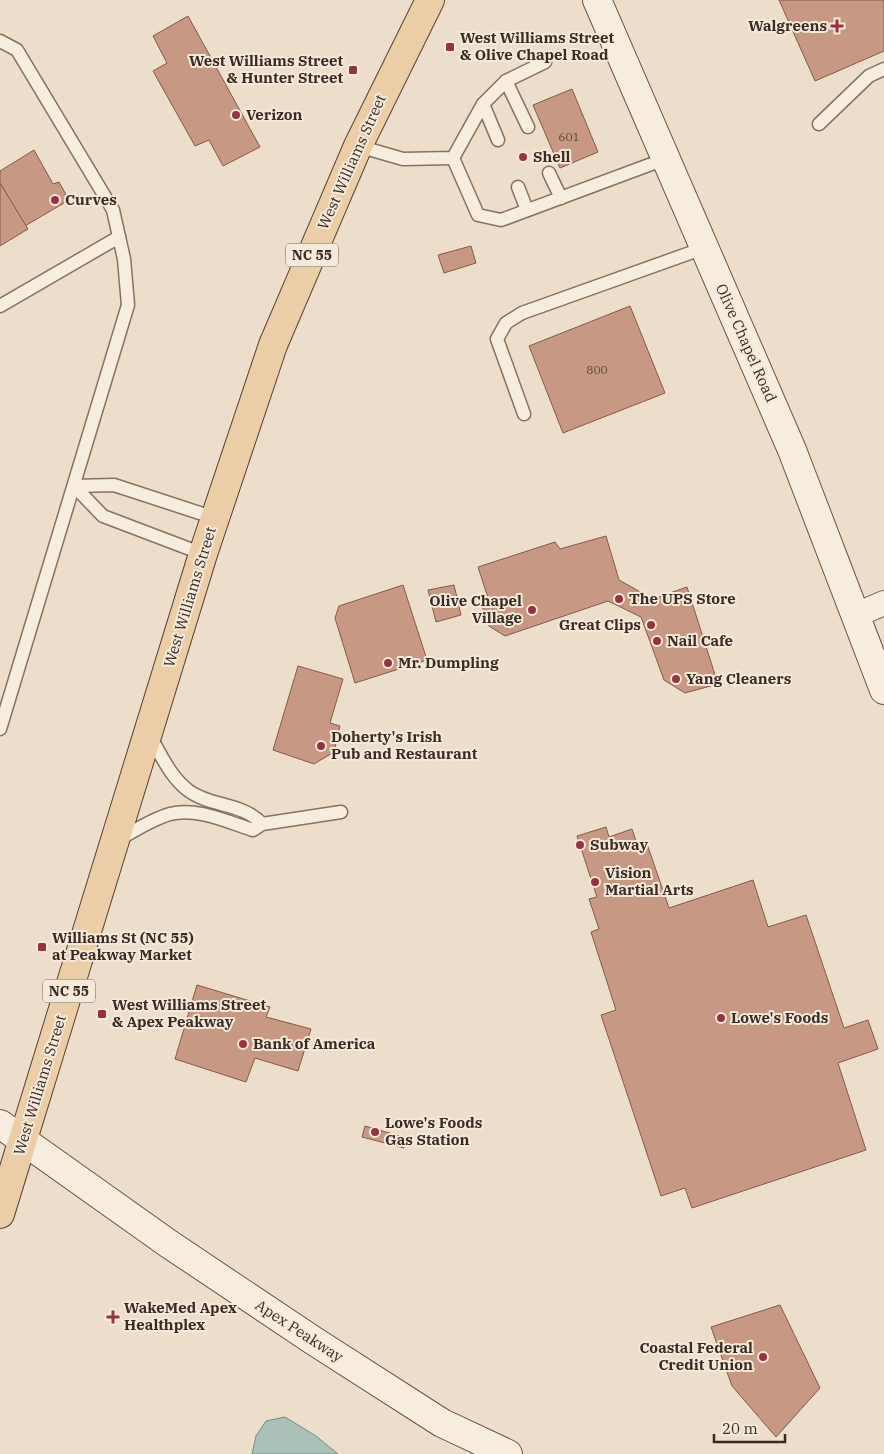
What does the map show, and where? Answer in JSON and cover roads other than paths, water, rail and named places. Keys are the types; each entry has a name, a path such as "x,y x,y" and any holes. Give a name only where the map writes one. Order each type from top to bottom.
{"main road":[{"name":"West Williams Street","path":"0,1214 24,1141 202,554 273,345 358,146 430,0"},
{"name":"Olive Chapel Road","path":"597,0 792,450 884,690"},
{"name":"Apex Peakway","path":"0,1124 169,1244 314,1341 442,1423 508,1454"}],"street":[{"path":"856,614 884,603"}],"lane":[{"path":"0,41 17,50 113,210 124,259 128,305 74,486 2,712 0,729"},
{"path":"453,158 483,104 506,81 545,62"},
{"path":"819,124 869,76 884,69"},
{"path":"506,81 528,127"},
{"path":"483,104 498,140"},
{"path":"358,146 403,159 453,158"},
{"path":"453,158 478,215 501,220 665,158"},
{"path":"549,173 561,198"},
{"path":"518,188 526,210"},
{"path":"0,306 119,237"},
{"path":"524,414 497,339 506,323 522,313 704,248"},
{"path":"74,486 114,485 214,518"},
{"path":"74,486 103,516 202,554"},
{"path":"148,732 172,772 190,792 202,798 254,815 262,824"},
{"path":"115,841 155,820 183,812 197,813 253,830 262,824 341,812"}],"place":[{"name":"Walgreens","path":"837,26"},
{"name":"West Williams Street & Olive Chapel Road","path":"450,47"},
{"name":"West Williams Street & Hunter Street","path":"353,70"},
{"name":"Verizon","path":"236,115"},
{"name":"Shell","path":"523,157"},
{"name":"Curves","path":"55,200"},
{"name":"The UPS Store","path":"619,599"},
{"name":"Olive Chapel Village","path":"532,610"},
{"name":"Great Clips","path":"651,625"},
{"name":"Nail Cafe","path":"657,641"},
{"name":"Mr. Dumpling","path":"388,663"},
{"name":"Yang Cleaners","path":"676,679"},
{"name":"Doherty's Irish Pub and Restaurant","path":"321,746"},
{"name":"Subway","path":"580,845"},
{"name":"Vision Martial Arts","path":"595,882"},
{"name":"Williams St (NC 55) at Peakway Market","path":"42,947"},
{"name":"West Williams Street & Apex Peakway","path":"102,1014"},
{"name":"Lowe's Foods","path":"721,1018"},
{"name":"Bank of America","path":"243,1044"},
{"name":"Lowe's Foods Gas Station","path":"375,1132"},
{"name":"WakeMed Apex Healthplex","path":"113,1317"},
{"name":"Coastal Federal Credit Union","path":"763,1357"}]}
